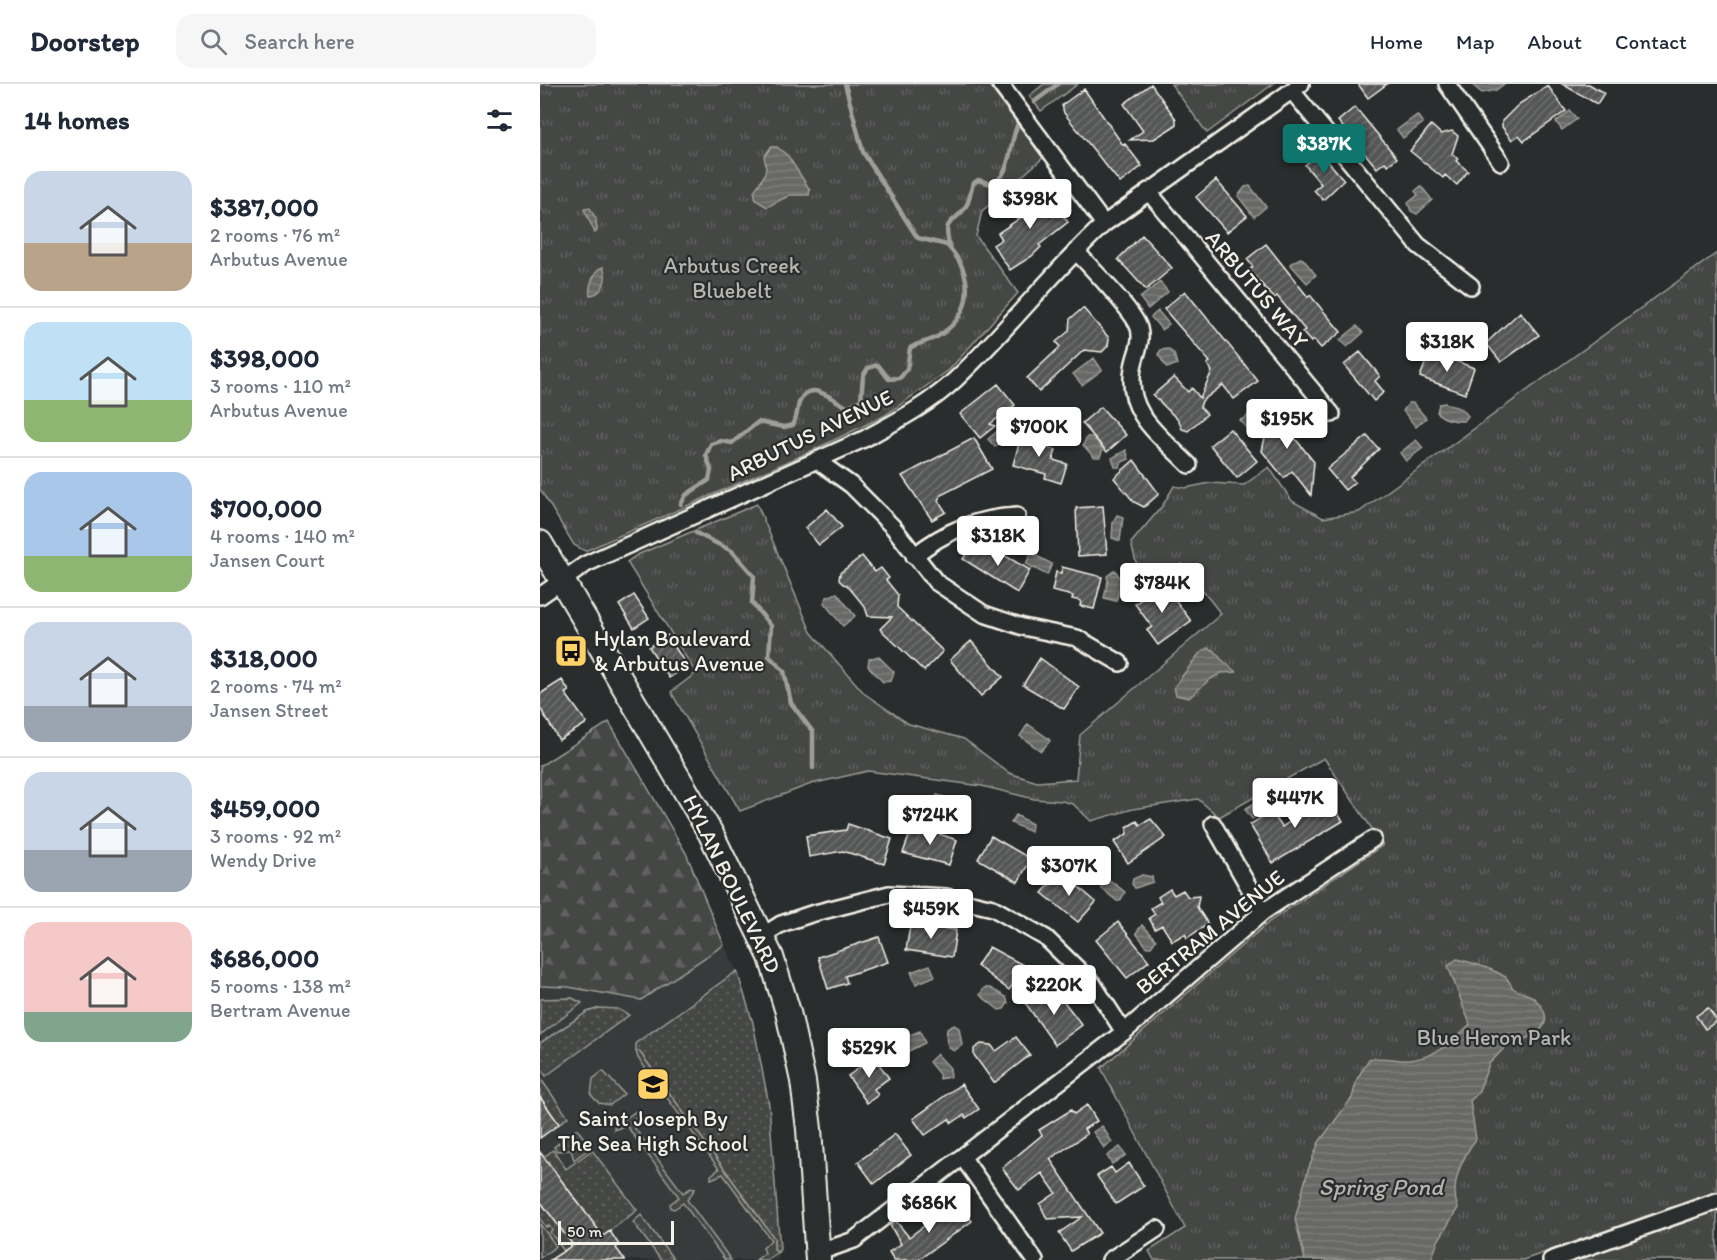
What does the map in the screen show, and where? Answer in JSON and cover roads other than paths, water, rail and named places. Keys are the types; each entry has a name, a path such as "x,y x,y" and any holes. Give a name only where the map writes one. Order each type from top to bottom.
{"main road":[{"name":"HYLAN BOULEVARD","path":"540,543 561,582 690,796 721,852 762,936 782,991 801,1072 809,1129 818,1257"}],"street":[{"path":"1000,84 1104,224"},
{"path":"1448,84 1501,162"},
{"name":"ARBUTUS AVENUE","path":"540,596 586,564 900,420 955,381 1104,224 1296,87 1418,245 1471,286"},
{"name":"ARBUTUS WAY","path":"1148,191 1332,414"},
{"path":"1076,251 1136,321 1141,338 1132,367 1131,385 1138,413 1189,465"},
{"path":"816,460 851,485 893,527 936,582 984,614 1023,627 1077,638 1120,663"},
{"path":"914,556 953,529 997,517 1017,516"},
{"path":"1213,824 1263,912"},
{"name":"BERTRAM AVENUE","path":"818,1257 849,1243 963,1158 1124,1032 1263,912 1373,839"},
{"path":"762,936 786,922 889,894 946,897 993,908 1047,938 1093,984 1124,1032"},
{"path":"963,1158 1035,1260"},
{"path":"1551,1260 1717,1201"},
{"path":"1110,1260 1157,1229"}],"water":[{"path":"1471,84 1504,84 1496,90 1482,93"},
{"path":"1570,111 1577,119 1562,130 1556,122"},
{"path":"1417,115 1423,123 1403,138 1397,130"},
{"path":"771,147 777,147 788,156 810,190 809,195 790,195 767,207 756,200 754,191 764,175 766,167 764,157"},
{"path":"1250,186 1266,207 1254,217 1238,196 1245,187"},
{"path":"1421,186 1432,200 1417,214 1411,211 1408,203 1418,195 1415,191"},
{"path":"590,208 596,219 597,231 595,233 584,209"},
{"path":"1300,258 1316,275 1307,283 1290,264"},
{"path":"603,267 604,285 599,292 590,295 593,278"},
{"path":"1160,282 1168,292 1148,309 1140,298"},
{"path":"1158,311 1169,324 1162,330 1151,317"},
{"path":"1357,326 1363,333 1347,347 1340,340"},
{"path":"1168,349 1174,354 1177,364 1167,368 1158,354 1161,350"},
{"path":"1094,358 1102,370 1082,385 1073,374"},
{"path":"1254,402 1265,409 1256,427 1248,431 1240,420 1246,418"},
{"path":"1409,403 1413,403 1426,418 1416,427 1403,411"},
{"path":"1445,403 1462,409 1468,416 1464,421 1443,417 1437,412 1439,404"},
{"path":"1011,420 1018,428 995,447 988,439"},
{"path":"1087,437 1093,437 1103,449 1100,457 1094,457 1083,445"},
{"path":"1416,440 1423,448 1406,461 1400,453"},
{"path":"1126,450 1129,459 1122,462 1120,467 1115,467 1112,458"},
{"path":"1117,515 1123,517 1120,541 1112,538 1113,522"},
{"path":"1031,553 1052,564 1047,575 1026,564"},
{"path":"1115,570 1122,581 1116,601 1104,598 1107,576"},
{"path":"1182,570 1197,591 1186,598 1171,577"},
{"path":"837,593 855,616 843,626 824,603 827,597"},
{"path":"1207,648 1214,650 1236,672 1221,673 1209,680 1189,698 1176,695 1174,687 1199,654"},
{"path":"878,656 894,672 891,681 883,682 868,666 869,659"},
{"path":"1028,724 1050,741 1041,751 1020,736"},
{"path":"1302,788 1307,791 1308,798 1293,808 1288,806 1286,798"},
{"path":"937,795 964,803 959,818 932,809"},
{"path":"1262,798 1268,808 1252,819 1245,809"},
{"path":"1016,815 1032,824 1031,832 1011,823"},
{"path":"1142,875 1152,877 1153,882 1135,888 1132,884 1133,879"},
{"path":"1107,878 1125,892 1120,901 1101,888"},
{"path":"1142,925 1156,940 1151,947 1147,947 1136,933"},
{"name":"Spring Pond","path":"1457,959 1505,977 1513,988 1534,998 1542,1007 1545,1015 1542,1028 1529,1037 1510,1042 1489,1064 1478,1093 1470,1101 1476,1139 1458,1172 1455,1190 1458,1208 1438,1241 1431,1260 1305,1260 1295,1219 1308,1170 1319,1142 1352,1098 1357,1079 1369,1059 1411,1060 1421,1058 1448,1044 1470,1024 1448,966"},
{"path":"930,965 935,976 916,984 911,972"},
{"path":"984,988 990,988 1006,997 1008,1003 1004,1009 999,1010 980,995"},
{"path":"954,1025 959,1028 962,1045 954,1051 949,1047 946,1039 947,1029"},
{"path":"920,1031 925,1043 903,1054 897,1040"},
{"path":"937,1054 950,1068 951,1077 940,1079 939,1074 929,1062"},
{"path":"1102,1126 1112,1142 1104,1148 1093,1132"},
{"path":"1120,1147 1126,1155 1112,1164 1107,1156"}],"waterway":[{"path":"681,504 686,495 709,480 711,470 706,455 711,444 721,441 732,443 758,422 784,427 793,425 799,403 803,395 809,392 822,393 847,407 861,400 863,376 868,368 878,365 889,379 900,378 907,369 910,348 940,335 960,315 965,304 966,280 956,256 947,245 918,238 863,152 845,84"},
{"path":"1034,102 1058,84"},
{"path":"950,247 948,225 966,206 974,183 978,180 991,184 1003,174 1018,124"},
{"path":"696,533 732,551 754,576 752,603 771,626 769,656 784,671 791,703 813,732 813,768"}],"place":[{"name":"Hylan Boulevard & Arbutus Avenue","path":"571,651"},
{"name":"Saint Joseph By The Sea High School","path":"653,1084"}],"park label":[{"name":"Arbutus Creek Bluebelt","path":"732,278"},
{"name":"Blue Heron Park","path":"1494,1037"}]}
